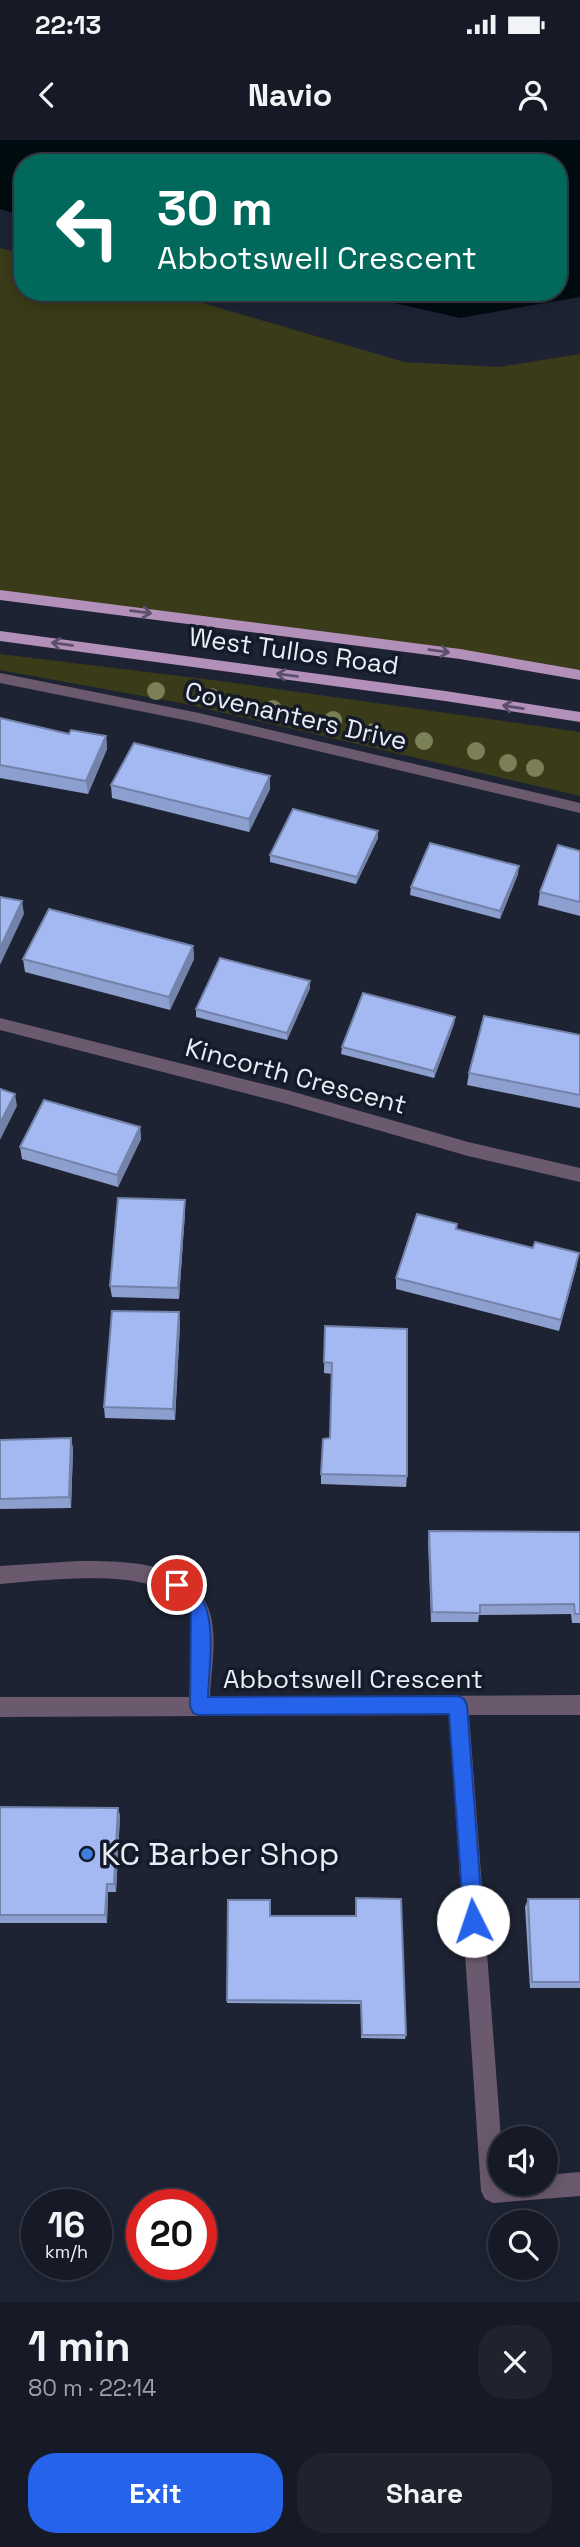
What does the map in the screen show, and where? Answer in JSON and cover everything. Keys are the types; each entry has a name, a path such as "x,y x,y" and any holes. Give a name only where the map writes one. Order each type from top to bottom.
{"main road":[{"name":"West Tullos Road","path":"0,595 460,654 580,676"},
{"name":"West Tullos Road","path":"0,636 431,694 580,717"}],"street":[{"name":"Covenanters Drive","path":"0,678 199,718 580,808"},
{"name":"Kincorth Crescent","path":"0,1024 287,1097 468,1149 580,1175"},
{"path":"0,1575 124,1570 162,1577 177,1585 192,1596 200,1612 199,1706"},
{"path":"458,1705 492,2191 580,2184"},
{"name":"Abbotswell Crescent","path":"0,1707 580,1705"}],"shaded area":[{"path":"0,140 580,140 580,297 567,299 567,154 14,154 14,213 0,209"},
{"path":"0,248 14,252 14,301 196,301 404,362 499,367 580,354 580,675 0,595"},
{"path":"385,301 557,301 460,318"},
{"path":"0,654 228,682 580,732 580,796 181,703 0,670"}],"building":[{"path":"0,718 69,734 71,730 106,736 86,781 0,765"},
{"path":"134,743 270,776 249,819 111,785"},
{"path":"293,809 378,831 357,877 270,855"},
{"path":"430,843 519,866 500,911 411,887"},
{"path":"558,845 580,851 580,902 540,892"},
{"path":"0,897 22,901 0,948"},
{"path":"49,909 193,946 169,997 23,959"},
{"path":"220,958 310,981 287,1033 196,1009"},
{"path":"363,993 455,1017 434,1071 342,1047"},
{"path":"484,1016 580,1035 580,1095 469,1073"},
{"path":"0,1089 15,1094 0,1123"},
{"path":"44,1100 140,1127 117,1175 20,1147"},
{"path":"118,1198 185,1200 178,1288 110,1286"},
{"path":"417,1214 457,1224 456,1229 533,1248 535,1242 579,1253 561,1320 396,1278"},
{"path":"112,1311 179,1312 173,1409 104,1407"},
{"path":"325,1326 407,1329 407,1476 321,1474 323,1439 330,1438 332,1363 324,1362"},
{"path":"71,1438 69,1497 0,1499 0,1440"},
{"path":"429,1531 580,1532 580,1614 575,1614 574,1604 480,1605 480,1613 432,1612"},
{"path":"0,1807 118,1808 114,1884 107,1884 105,1915 0,1915"},
{"path":"356,1898 401,1899 406,2035 362,2035 361,2001 227,2000 228,1900 270,1900 270,1916 356,1916"},
{"path":"528,1899 580,1899 580,1982 532,1982"}],"place":[{"name":"KC Barber Shop","path":"87,1854"}],"route":[{"path":"177,1585 192,1596 200,1612 199,1706 458,1705 473,1921"}]}
